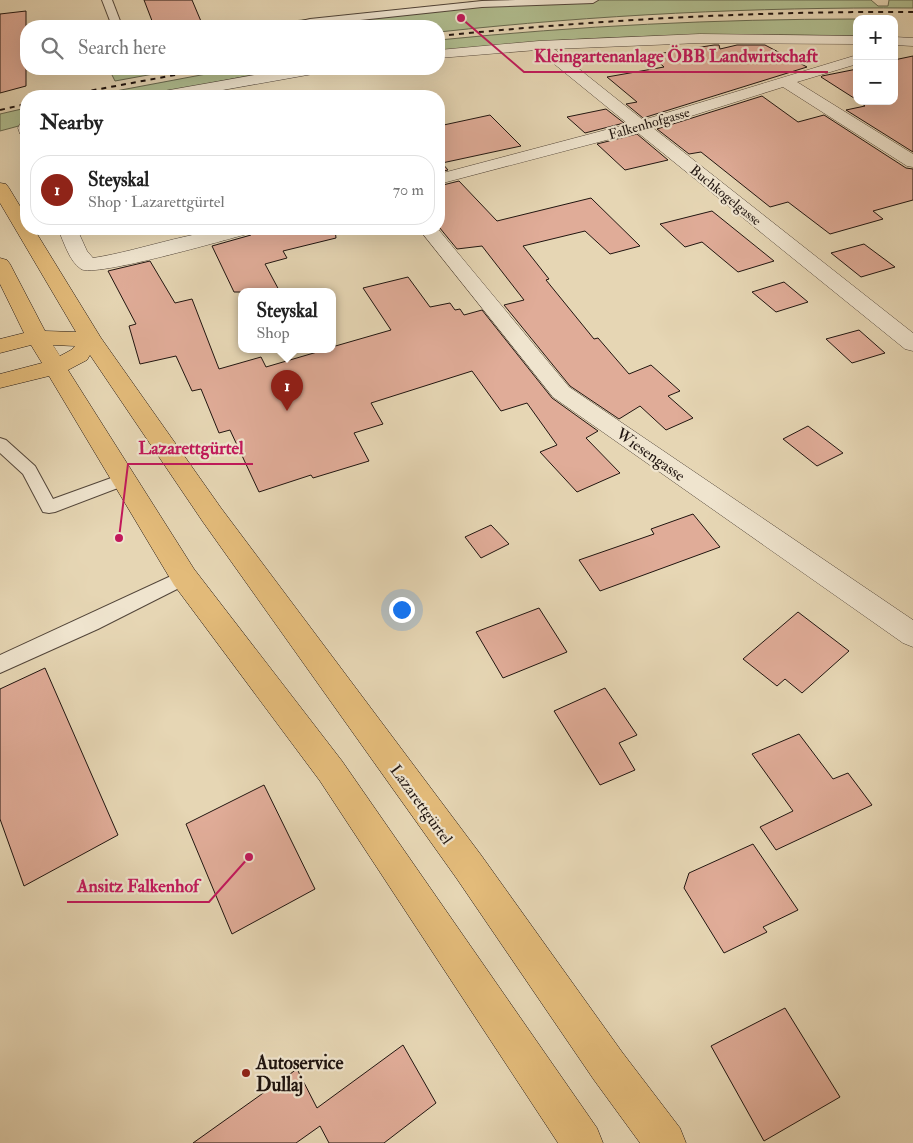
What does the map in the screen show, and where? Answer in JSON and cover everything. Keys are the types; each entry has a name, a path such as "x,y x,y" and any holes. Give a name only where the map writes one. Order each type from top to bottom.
{"main road":[{"name":"Lazarettgürtel","path":"0,188 20,221"},
{"name":"Lazarettgürtel","path":"28,235 91,340 212,515 469,868 608,1066 665,1143"},
{"path":"0,264 37,337 184,576 331,771 582,1143"},
{"path":"0,346 37,337 91,340"},
{"path":"0,381 56,367 79,355 91,340"}],"street":[{"path":"445,53 539,45 666,39 806,38 853,40"},
{"path":"898,43 913,42"},
{"name":"Buchkogelgasse","path":"539,45 913,344"},
{"name":"Falkenhofgasse","path":"445,176 641,126 854,60"},
{"path":"202,90 281,75"},
{"path":"786,82 913,162"},
{"path":"70,235 78,253 88,265 122,260 220,235"},
{"name":"Wiesengasse","path":"433,235 561,392 913,635"}],"lane":[{"path":"107,0 115,20"},
{"path":"329,20 482,4 594,0"},
{"path":"0,444 28,470 49,507 126,479"},
{"path":"0,664 91,623 184,576"}],"green space":[{"path":"491,0 871,0 878,6 888,6 889,0 913,0 913,8 794,9 676,13 445,31 445,20 302,20"},
{"path":"853,19 853,36 648,36 543,41 445,50 445,39 543,31 700,22"},
{"path":"112,75 148,75 115,81"},
{"path":"201,75 252,75 176,90 121,90"},
{"path":"20,109 20,126 0,131 0,114"}],"building":[{"path":"144,0 192,0 200,20 152,20"},
{"path":"26,11 26,20 20,20 20,75 26,75 26,86 0,93 0,14"},
{"path":"719,45 720,49 737,45 765,45 807,67 643,118 626,104 637,102 607,77 664,67 651,55"},
{"path":"913,56 913,152 846,110 865,106 864,105 898,105 898,59"},
{"path":"853,70 853,97 821,77"},
{"path":"762,96 798,122 824,115 906,168 913,169 913,200 873,211 883,219 830,234 788,202 770,207 701,152 689,154 657,129"},
{"path":"606,109 624,123 585,133 567,117"},
{"path":"490,115 521,146 445,162 445,125"},
{"path":"637,134 668,160 625,170 597,144"},
{"path":"459,181 497,221 591,198 640,246 610,254 585,231 523,246 549,279 546,280 594,339 598,338 629,374 651,365 680,391 668,396 693,418 666,430 640,406 619,419 570,386 504,305 524,300 482,246 457,249 445,234 445,184"},
{"path":"712,211 774,261 738,272 702,242 685,247 660,224"},
{"path":"251,235 336,235 336,238 283,251 287,258 265,264 278,288 238,288 238,292 234,292 212,246"},
{"path":"864,244 895,267 861,277 831,253"},
{"path":"150,261 175,303 192,299 219,369 261,357 266,367 314,353 336,353 336,346 391,330 363,288 408,277 430,307 450,303 455,310 460,309 464,315 482,310 552,398 598,431 586,438 620,473 577,492 540,452 557,445 527,403 501,411 472,371 371,403 383,424 354,433 369,461 313,478 311,475 259,492 230,430 219,433 201,389 192,391 176,356 140,364 129,326 136,324 108,271"},
{"path":"784,282 808,302 776,312 752,292"},
{"path":"859,330 885,353 852,363 826,339"},
{"path":"808,426 843,453 817,466 783,439"},
{"path":"693,514 720,547 600,591 579,560 654,534 651,529"},
{"path":"491,525 509,544 481,558 465,537"},
{"path":"539,608 567,652 503,678 476,632"},
{"path":"798,612 849,651 802,693 785,679 777,686 743,659"},
{"path":"45,668 118,835 24,886 0,819 0,689"},
{"path":"605,688 637,735 619,743 635,770 600,785 554,711"},
{"path":"799,734 833,779 848,773 872,805 776,850 760,827 793,811 752,754"},
{"path":"264,785 315,889 232,934 186,824"},
{"path":"753,844 798,910 763,927 767,932 724,953 684,888 689,873"},
{"path":"785,1008 840,1097 764,1141 711,1046"},
{"path":"403,1045 436,1103 384,1143 329,1143 320,1126 296,1143 193,1143 297,1069 317,1108"}],"railway":[{"path":"445,35 557,25 735,15 913,12"},
{"path":"94,90 175,75"},
{"path":"0,110 20,105"}],"place":[{"name":"Kleingartenanlage ÖBB Landwirtschaft","path":"461,18"},
{"name":"Steyskal","path":"287,411"},
{"name":"Lazarettgürtel","path":"119,538"},
{"name":"Ansitz Falkenhof","path":"249,857"},
{"name":"Autoservice Dullaj","path":"246,1073"}]}
